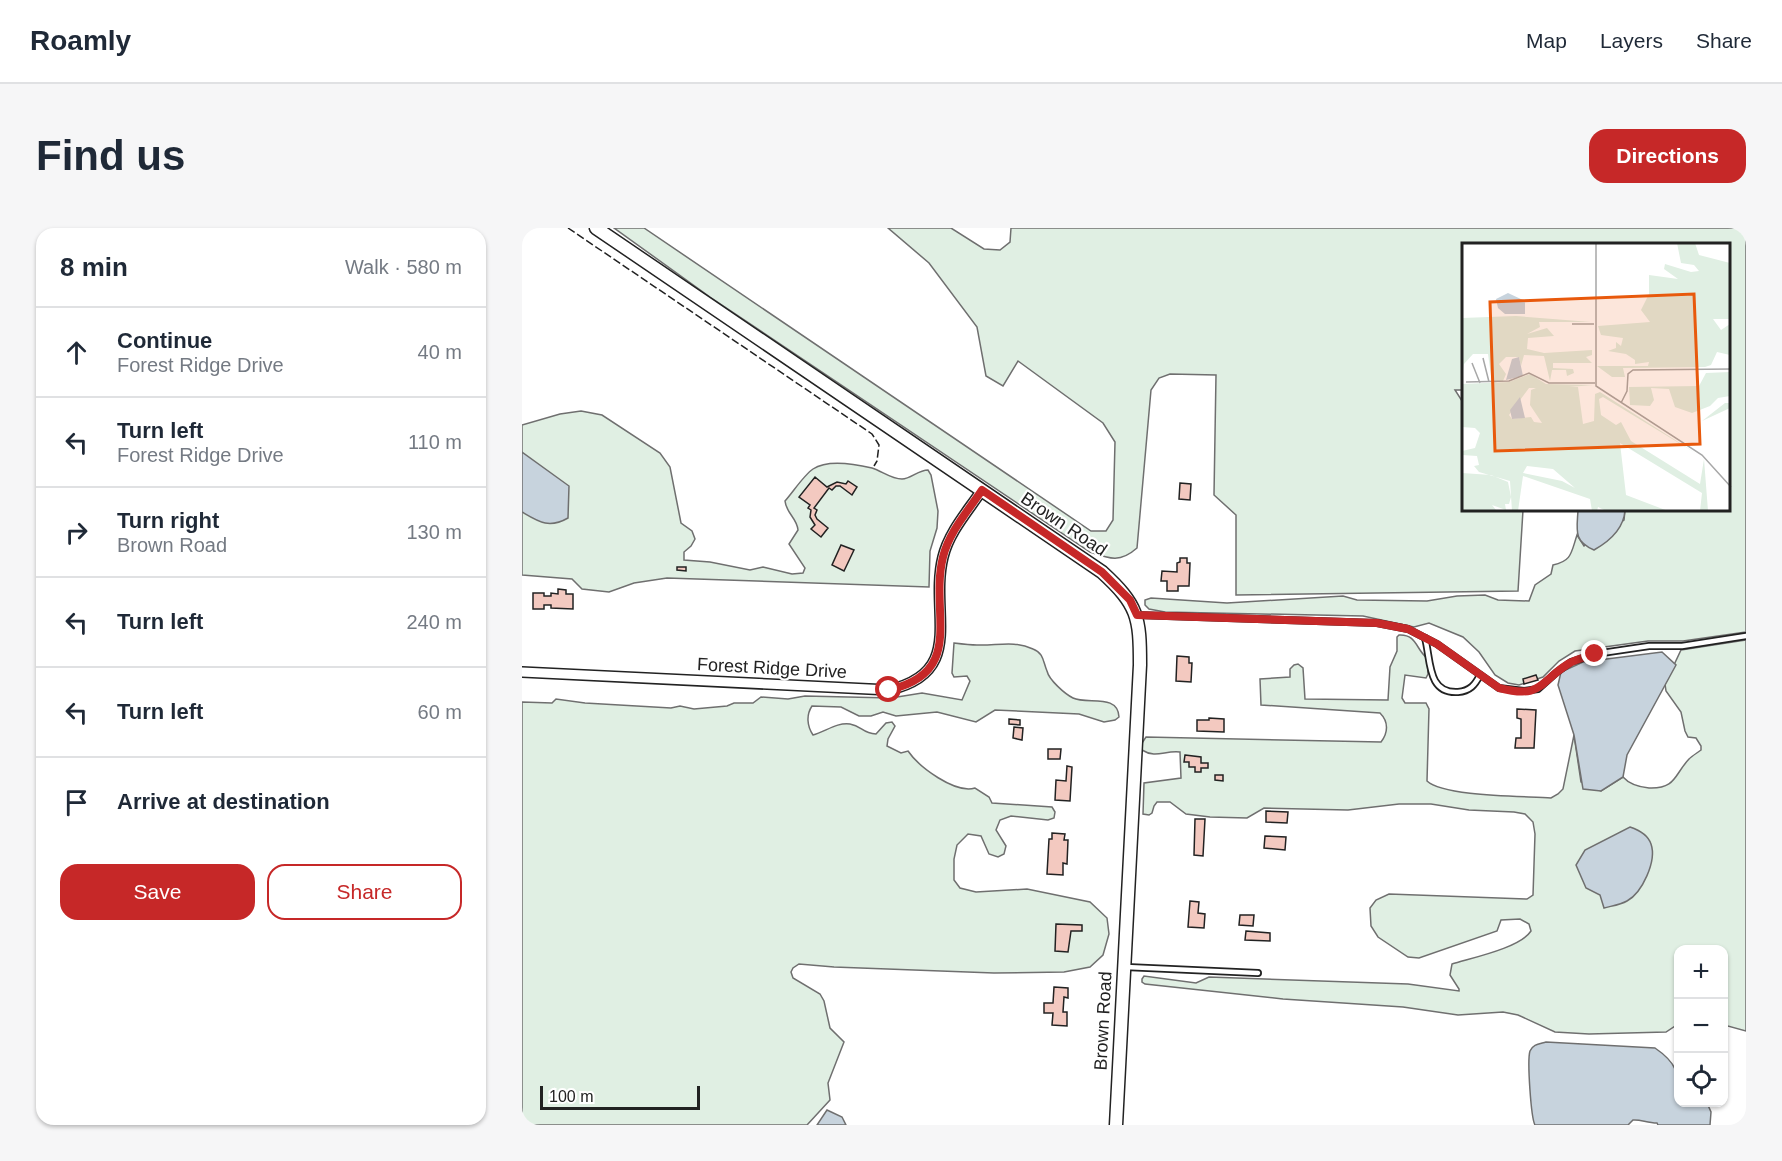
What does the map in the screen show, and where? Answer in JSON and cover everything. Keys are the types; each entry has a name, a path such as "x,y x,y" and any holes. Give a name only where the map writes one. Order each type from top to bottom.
{"street":[{"name":"Brown Road","path":"596,228 1102,572 1130,600 1137,615 1140,665 1116,1125"},
{"name":"Forest Ridge Drive","path":"522,672 889,690 903,687 927,673 936,660 939,641 942,560 948,540 982,490"}],"lane":[{"path":"1137,615 1377,623 1408,629 1437,644 1499,688 1524,692 1538,689 1571,662 1595,654 1649,646 1682,646 1746,636"},
{"path":"1425,638 1432,675 1435,683 1441,689 1450,692 1462,691 1476,684 1480,675"},
{"path":"1124,966 1258,973"}],"green space":[{"path":"614,228 644,228 1091,531 1106,531 1113,520 1115,442 1103,423 1018,361 1003,386 986,376 977,327 929,263 888,228 951,228 984,249 1000,250 1010,242 1011,228 1746,228 1746,632 1683,641 1648,641 1575,651 1559,661 1543,677 1519,685 1508,683 1495,675 1479,652 1463,637 1429,623 1414,627 1363,616 1165,612 1149,609 1145,605 1145,600 1151,598 1227,603 1343,596 1357,600 1427,601 1457,596 1485,595 1498,600 1529,601 1535,585 1551,574 1553,565 1564,561 1570,555 1577,535 1584,546 1624,520 1625,512 1731,512 1731,243 1462,243 1462,390 1455,390 1462,401 1462,512 1523,512 1518,591 1236,595 1236,515 1214,495 1216,375 1170,374 1159,378 1151,390 1137,548 1120,558 1090,552 710,297"},
{"path":"581,411 602,415 660,453 670,467 681,523 692,531 695,539 684,552 684,560 710,562 750,570 763,567 792,574 803,573 805,568 789,544 798,530 785,501 813,469 826,464 842,463 872,468 894,478 902,479 928,470 938,511 937,528 930,551 929,587 667,578 634,583 609,592 582,589 572,579 522,575 522,425 560,414"},
{"path":"1405,635 1409,637 1427,658 1426,678 1405,675 1402,698 1405,703 1426,703 1429,709 1427,781 1436,786 1467,793 1551,798 1563,789 1574,735 1581,782 1601,791 1623,777 1632,784 1645,788 1658,788 1674,780 1689,759 1701,750 1696,738 1688,737 1681,712 1666,691 1665,684 1681,650 1746,640 1746,1031 1728,1026 1728,945 1674,945 1674,1027 1666,1032 1589,1034 1555,1032 1518,1015 1503,1012 1458,1015 1403,1007 1283,999 1142,982 1144,976 1196,983 1209,977 1408,984 1459,991 1450,975 1452,964 1506,947 1525,937 1531,931 1529,924 1520,919 1501,920 1497,931 1419,958 1408,957 1378,937 1371,926 1370,908 1376,900 1389,894 1527,899 1533,895 1535,834 1533,822 1525,814 1469,810 1431,804 1399,804 1348,810 1264,808 1247,818 1210,817 1186,814 1170,802 1157,802 1152,813 1143,814 1144,783 1181,778 1180,752 1147,753 1142,750 1142,743 1146,737 1381,742 1386,728 1385,720 1380,713 1261,705 1260,679 1290,677 1290,669 1298,664 1303,668 1305,699 1388,700 1390,667 1397,651 1397,637"},
{"path":"954,643 1012,644 1033,649 1041,655 1048,675 1066,693 1079,700 1108,702 1117,710 1119,717 1104,722 1079,714 995,710 976,722 937,712 896,716 883,712 871,716 859,716 841,707 812,706 808,717 811,732 813,735 845,724 854,725 876,734 886,723 892,722 895,726 887,746 901,753 908,751 938,778 958,787 975,788 989,797 992,803 1052,807 1055,812 1054,818 1048,820 1011,816 1000,820 996,830 1006,846 1004,854 998,857 989,854 981,836 968,834 957,845 954,880 960,888 976,892 1027,889 1090,902 1107,918 1109,934 1103,955 1090,967 1064,972 994,973 799,964 791,972 793,978 820,994 824,1001 830,1028 844,1042 828,1083 830,1100 807,1125 522,1125 522,702 552,703 556,699 671,708 680,706 694,709 727,706 734,703 753,703 761,697 891,698 922,693 962,700 970,681 967,676 954,677 952,673"}],"shaded area":[{"path":"522,452 569,486 568,518 550,524 522,512"},
{"path":"1578,512 1625,512 1622,523 1615,533 1594,550 1582,543 1577,529"},
{"path":"1662,652 1676,665 1627,755 1623,777 1601,791 1583,789 1574,735 1558,685 1561,672 1583,662"},
{"path":"1630,827 1643,833 1650,841 1652,859 1650,867 1643,884 1633,897 1621,904 1604,908 1600,895 1586,888 1576,865 1585,850"},
{"path":"1546,1042 1655,1048 1674,1067 1674,1107 1709,1107 1711,1112 1710,1125 1658,1125 1633,1120 1628,1125 1535,1125 1531,1101 1529,1056 1530,1051 1536,1045"},
{"path":"827,1110 842,1117 846,1125 817,1125"}],"building":[{"path":"815,477 827,487 837,482 846,484 848,481 857,487 852,495 840,486 832,490 829,488 814,508 817,510 815,515 817,519 828,528 821,537 811,529 815,525 810,517 811,510 808,508 810,505 799,497"},
{"path":"1180,483 1191,484 1190,500 1179,499"},
{"path":"841,545 854,550 844,571 832,565"},
{"path":"1180,558 1187,558 1187,563 1190,563 1189,586 1178,586 1178,591 1167,591 1167,581 1161,581 1162,571 1177,572 1177,563 1180,562"},
{"path":"677,567 686,567 686,571 677,570"},
{"path":"558,589 566,590 566,594 573,594 573,609 551,608 551,605 544,605 544,609 533,609 533,593 544,593 544,596 551,596 551,593 558,594"},
{"path":"1177,656 1189,657 1189,663 1192,663 1191,682 1176,681"},
{"path":"1536,675 1538,680 1524,684 1523,679"},
{"path":"1517,709 1536,710 1534,748 1515,748 1516,738 1521,738 1521,719 1517,718"},
{"path":"1209,718 1224,719 1224,732 1197,731 1197,720 1209,720"},
{"path":"1009,719 1020,720 1020,725 1009,724"},
{"path":"1014,727 1023,728 1022,740 1013,738"},
{"path":"1048,749 1061,749 1060,759 1048,759"},
{"path":"1185,755 1201,757 1201,763 1208,763 1208,768 1201,768 1201,772 1195,772 1195,767 1189,767 1189,762 1184,762"},
{"path":"1067,766 1072,767 1070,801 1055,800 1056,780 1066,781"},
{"path":"1215,775 1223,775 1223,781 1215,780"},
{"path":"1266,811 1288,812 1287,823 1266,822"},
{"path":"1195,819 1205,819 1203,856 1194,855"},
{"path":"1052,833 1065,834 1064,840 1068,840 1067,864 1063,863 1063,875 1047,874 1049,839 1052,839"},
{"path":"1265,836 1286,837 1285,850 1264,848"},
{"path":"1190,901 1199,902 1198,913 1205,914 1204,928 1188,927"},
{"path":"1240,915 1254,915 1253,926 1239,925"},
{"path":"1056,924 1082,925 1082,931 1071,931 1068,952 1055,951"},
{"path":"1246,931 1270,933 1270,941 1245,940"},
{"path":"1054,987 1068,988 1068,998 1064,997 1063,1012 1067,1012 1067,1026 1052,1025 1053,1013 1044,1013 1044,1003 1053,1003"}],"fence":[{"path":"568,228 872,434 879,445 874,466"}],"route":[{"path":"889,690 914,682 927,673 936,660 939,641 942,560 948,540 982,490 1102,572 1130,600 1137,615 1377,623 1408,629 1437,644 1499,688 1524,692 1538,689 1571,662 1595,654"}]}
